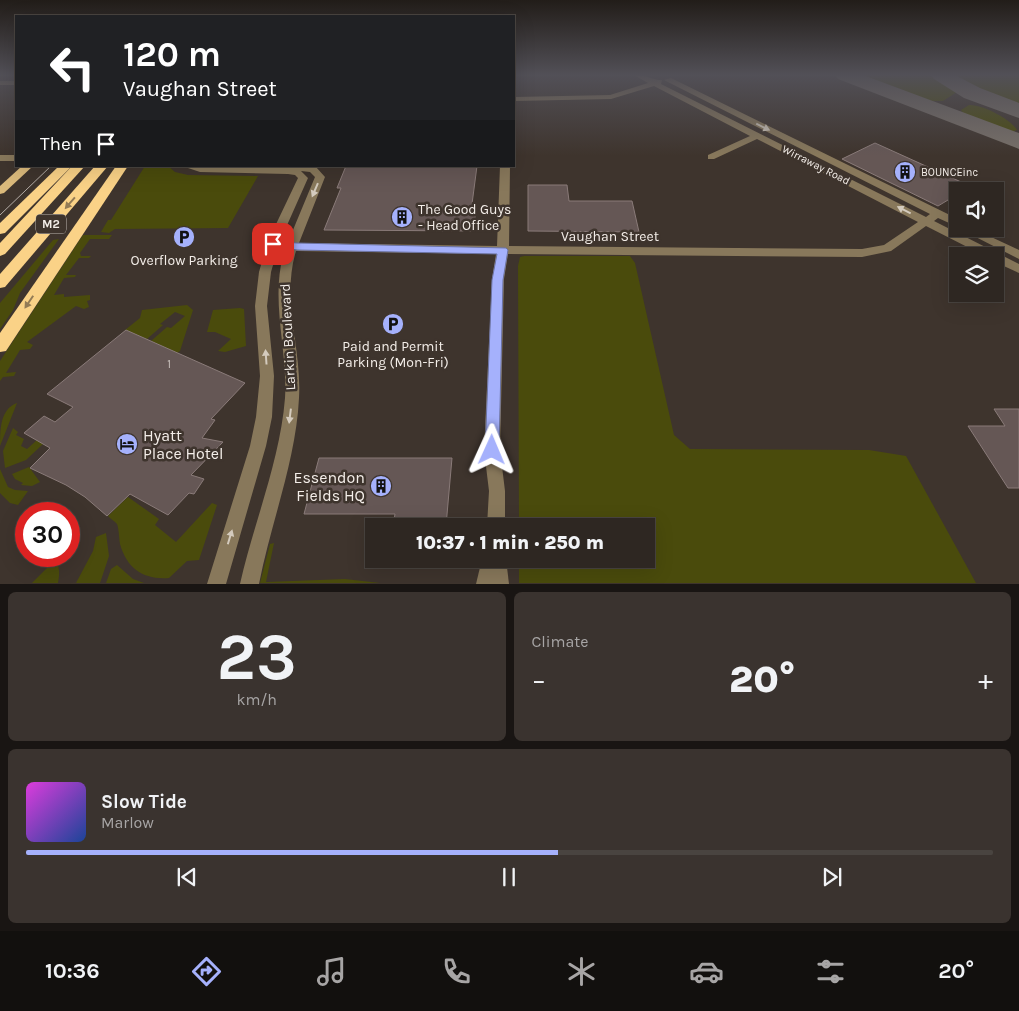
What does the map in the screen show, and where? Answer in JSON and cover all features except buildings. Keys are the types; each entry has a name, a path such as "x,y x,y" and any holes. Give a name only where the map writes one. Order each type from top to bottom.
{"highway":[{"path":"0,230 65,167"},
{"name":"M2","path":"0,251 78,167"},
{"name":"M2","path":"0,283 101,167"},
{"path":"0,346 121,167"}],"main road":[{"path":"0,191 27,167"}],"street":[{"name":"Wirraway Road","path":"699,102 757,136 977,247"},
{"name":"Wirraway Road","path":"707,102 949,220"},
{"path":"711,157 757,136"},
{"path":"0,158 15,158"},
{"path":"191,167 200,169 273,170"},
{"path":"496,518 497,491 492,450 498,280 503,250 505,167"},
{"name":"Larkin Boulevard","path":"249,584 282,460 290,417 292,368 284,295 286,269 292,246 320,177 317,171 309,168 273,170"},
{"name":"Larkin Boulevard","path":"216,584 258,446 264,417 267,376 262,320 262,290 273,244 303,178 296,172 273,170"},
{"name":"Vaughan Street","path":"273,244 292,246 503,250 869,252 890,246 937,214"},
{"path":"982,237 1019,255"},
{"name":"Wirraway Road","path":"1004,261 1019,269"},
{"path":"486,584 489,568"},
{"path":"498,568 500,584"}],"shaded area":[{"path":"1006,102 1019,102 1019,107"},
{"path":"969,105 975,105 996,113 1017,130 1004,131 978,123 961,110"},
{"path":"144,167 169,167 175,172 188,175 258,176 228,228 115,229 109,233 101,232 108,220 111,220"},
{"path":"83,235 112,235 109,239 90,239 80,253 81,256 91,256 89,258 79,258 66,275 76,275 75,277 64,278 54,295 64,294 64,297 90,295 90,300 87,301 89,307 84,309 76,306 27,342 33,345 30,349 20,350 6,373 16,372 14,376 3,377 0,381 0,361"},
{"path":"59,239 20,293 13,310 0,329 0,303 53,240"},
{"path":"630,256 635,263 674,435 690,449 869,450 906,456 976,583 519,583 519,568 655,568 655,518 519,518 518,266 520,257"},
{"path":"187,305 193,310 180,351 177,353 151,341 167,327 171,328 185,316 175,312 160,324 163,325 147,339 125,330 140,318 142,310"},
{"path":"244,309 246,346 225,352 218,351 231,339 215,332 207,332 213,310"},
{"path":"17,403 0,446 4,415 11,406"},
{"path":"13,428 18,432 16,435 24,439 21,446 27,449 37,440 43,444 26,460 5,468 3,451"},
{"path":"29,467 40,482 32,486 21,485 23,483 15,479 12,474"},
{"path":"0,469 8,487 15,490 28,491 20,502 15,502 15,504 10,503 0,493"},
{"path":"128,497 159,519 155,525 176,542 212,503 217,505 199,560 187,561 169,578 144,575 132,566 123,553 117,524 108,516"},
{"path":"106,533 109,556 100,583 76,583 93,551 96,537"},
{"path":"274,543 266,582 345,579 380,583 260,583 270,544"},
{"path":"117,565 133,579 144,583 106,583 111,569"},
{"path":"48,567 58,567 58,583 32,583"}],"taxiway":[{"path":"916,102 1019,142"},
{"path":"996,102 1019,111"}],"tram line":[{"path":"0,215 50,167"}],"place":[{"name":"BOUNCEinc","path":"905,172"},
{"name":"The Good Guys - Head Office","path":"402,217"},
{"name":"Overflow Parking","path":"184,237"},
{"name":"Paid and Permit Parking (Mon-Fri)","path":"393,324"},
{"name":"Hyatt Place Hotel","path":"127,444"},
{"name":"Essendon Fields HQ","path":"381,486"}],"route":[{"path":"273,244 297,247 503,250 498,280 492,450"}]}
